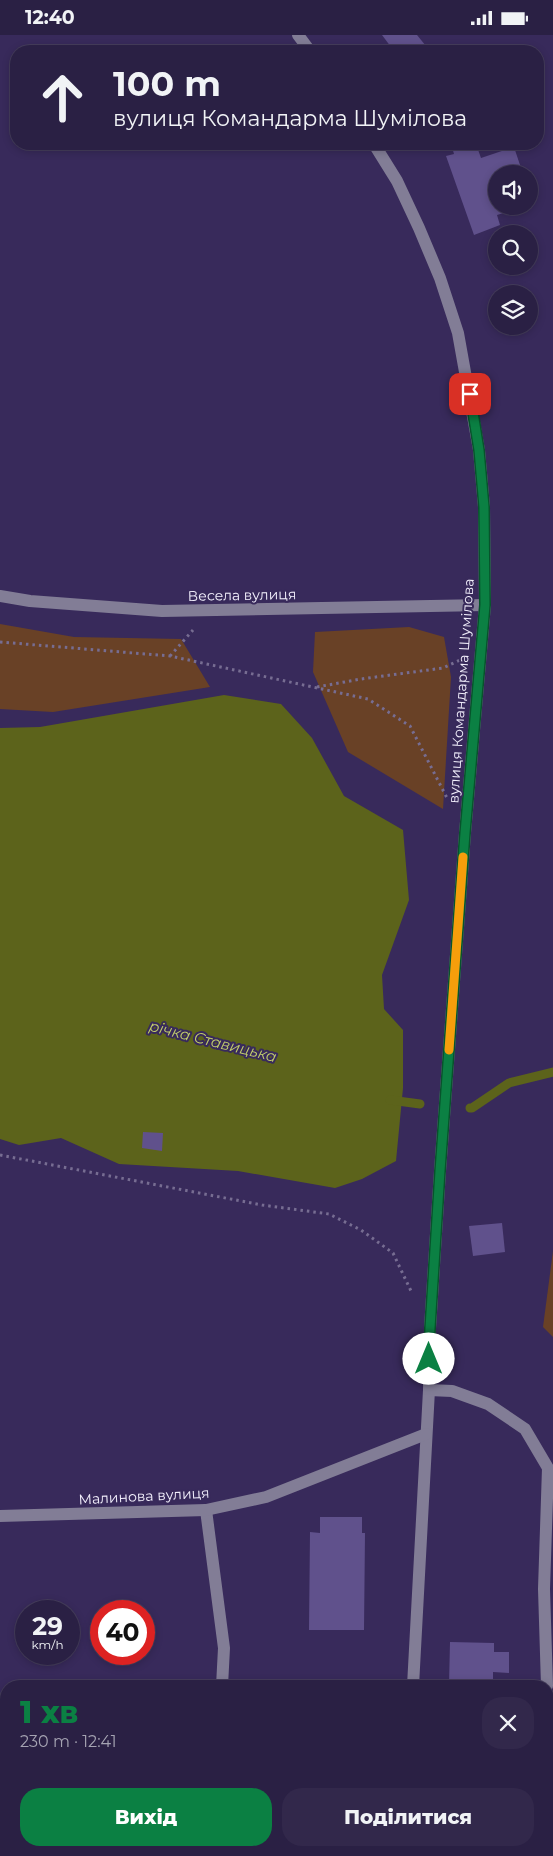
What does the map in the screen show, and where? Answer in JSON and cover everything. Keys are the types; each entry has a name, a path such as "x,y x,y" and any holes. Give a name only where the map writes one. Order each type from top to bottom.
{"street":[{"name":"вулиця Командарма Шумілова","path":"378,150 397,181 419,228 440,278 458,333 479,450 484,507 485,605 458,931 430,1328 429,1390 413,1680"},
{"name":"Весела вулиця","path":"0,596 30,601 162,611 485,605"},
{"path":"429,1390 452,1391 488,1404 525,1429 548,1469 544,1589 547,1680"},
{"name":"Малинова вулиця","path":"0,1516 206,1510 266,1497 426,1434"},
{"path":"206,1510 224,1648 222,1680"}],"path":[{"path":"170,656 210,610"},
{"path":"0,642 170,656 368,699 410,726 448,800"},
{"path":"314,687 443,668 481,649"},
{"path":"0,1155 262,1205 329,1214 361,1230 394,1253 412,1293"}],"shaded area":[{"path":"0,624 74,637 181,639 210,687 53,712 0,709"},
{"path":"409,627 444,637 451,677 443,809 348,752 313,672 315,632"},
{"path":"553,1251 553,1337 543,1327"}],"water":[{"path":"224,695 281,704 312,738 344,796 403,830 409,900 382,975 384,1009 403,1030 403,1088 396,1161 362,1179 335,1188 238,1171 119,1164 61,1138 19,1145 0,1139 0,728 40,727"}],"building":[{"path":"382,35 417,35 425,45 390,45"},
{"path":"453,150 478,150 481,158 505,150 515,150 520,165 488,165 488,215 497,215 500,225 488,225 488,230 474,235 446,156 454,154"},
{"path":"143,1132 163,1133 162,1151 142,1148"},
{"path":"502,1223 505,1252 473,1256 469,1226"},
{"path":"320,1517 362,1517 362,1533 365,1533 364,1630 309,1630 310,1532 320,1533"},
{"path":"450,1642 494,1643 494,1652 509,1652 509,1673 493,1672 493,1680 449,1680"}],"waterway":[{"name":"річка Ставицька","path":"470,1108 509,1083 553,1072"},
{"name":"річка Ставицька","path":"390,1100 420,1104"}],"slow traffic":[{"path":"449,1050 463,857"}],"route":[{"path":"429,1359 440,1171 465,833 485,605 484,507 479,450 470,394"}]}
